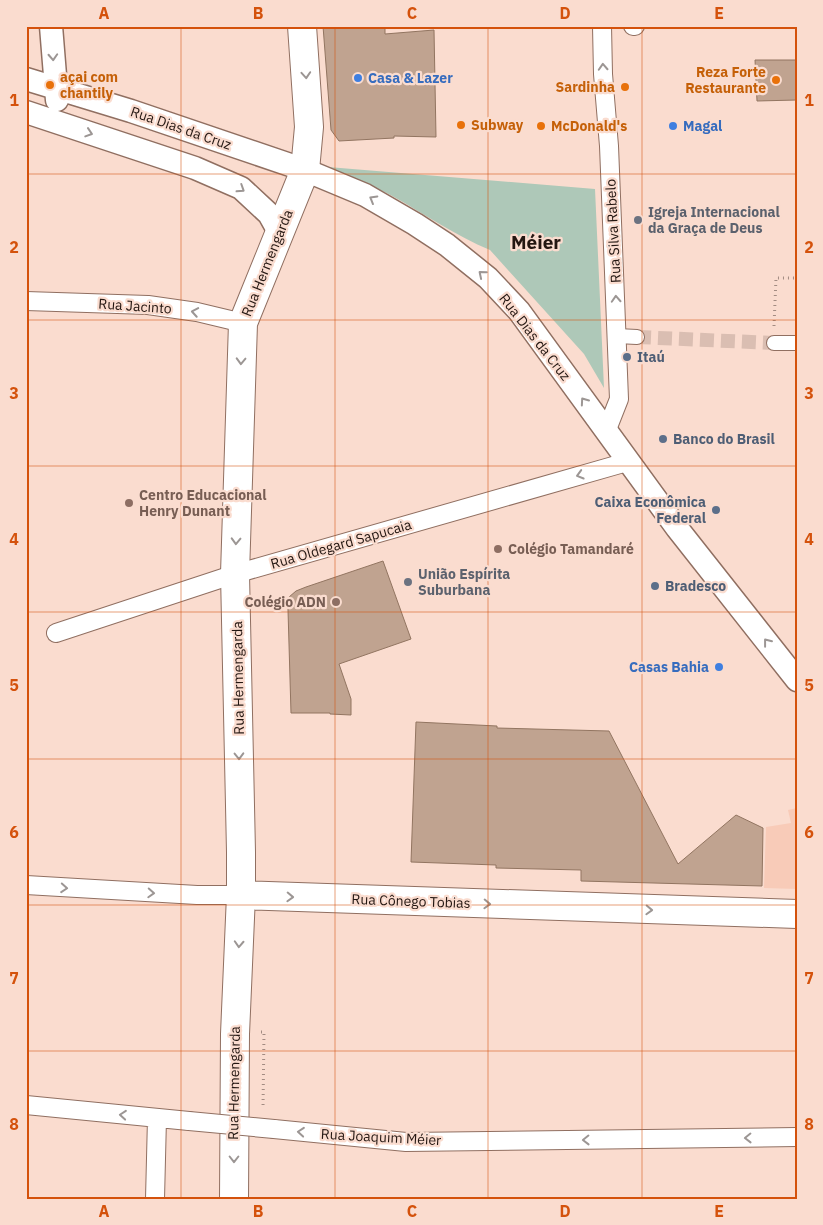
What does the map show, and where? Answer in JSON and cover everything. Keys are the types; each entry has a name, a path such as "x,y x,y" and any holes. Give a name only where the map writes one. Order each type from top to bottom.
{"main road":[{"name":"Rua Hermengarda","path":"234,1199 235,1034 241,895 235,574 242,324 305,170 309,127 302,26"},
{"name":"Rua Cônego Tobias","path":"241,895 797,914"}],"street":[{"path":"51,26 55,88 60,123"},
{"name":"Rua Silva Rabelo","path":"602,26 620,398 606,432"},
{"name":"Rua Dias da Cruz","path":"26,79 131,111 305,170 365,195 415,224 447,246 488,278 519,312 627,462 797,680"},
{"path":"26,112 195,168 241,188 269,214 279,232"},
{"name":"Rua Jacinto","path":"26,301 148,305 198,312 242,324"},
{"path":"617,336 637,337"},
{"path":"774,343 797,343"},
{"name":"Rua Oldegard Sapucaia","path":"56,633 235,574 627,462"},
{"name":"Rua Cônego Tobias","path":"26,885 197,895 241,895"},
{"name":"Rua Joaquim Méier","path":"26,1106 406,1142 797,1138"},
{"path":"154,1199 158,1118"}],"path":[{"path":"782,326 774,326 776,278 797,278"},
{"path":"264,1032 268,1129"}],"shaded area":[{"path":"797,808 797,889 764,888 766,827 791,823 788,810"}],"green space":[{"path":"328,167 595,189 604,388 584,354 490,250 453,232 387,193 333,171"}],"building":[{"path":"323,26 385,26 385,34 434,30 436,137 394,136 394,138 339,141 331,130"},
{"name":"Reza Forte Restaurante","path":"755,60 797,60 797,100 757,101"},
{"path":"383,561 411,639 339,664 351,699 351,715 291,713 289,597 296,591 306,587"},
{"path":"416,722 497,726 497,728 609,731 678,864 736,815 763,828 762,886 581,881 581,870 496,868 496,865 411,862"}],"tunnel":[{"path":"637,337 774,343"}],"place":[{"name":"Casa & Lazer","path":"358,78"},
{"name":"Reza Forte Restaurante","path":"776,80"},
{"name":"açai com chantily","path":"50,85"},
{"name":"Sardinha","path":"625,87"},
{"name":"Subway","path":"461,125"},
{"name":"McDonald's","path":"541,126"},
{"name":"Magal","path":"673,126"},
{"name":"Igreja Internacional da Graça de Deus","path":"638,220"},
{"name":"Itaú","path":"627,357"},
{"name":"Banco do Brasil","path":"663,439"},
{"name":"Centro Educacional Henry Dunant","path":"129,503"},
{"name":"Caixa Econômica Federal","path":"716,510"},
{"name":"Colégio Tamandaré","path":"498,549"},
{"name":"União Espírita Suburbana","path":"408,582"},
{"name":"Bradesco","path":"655,586"},
{"name":"Colégio ADN","path":"336,602"},
{"name":"Casas Bahia","path":"719,667"}],"district":[{"name":"Méier","path":"536,242"}]}
